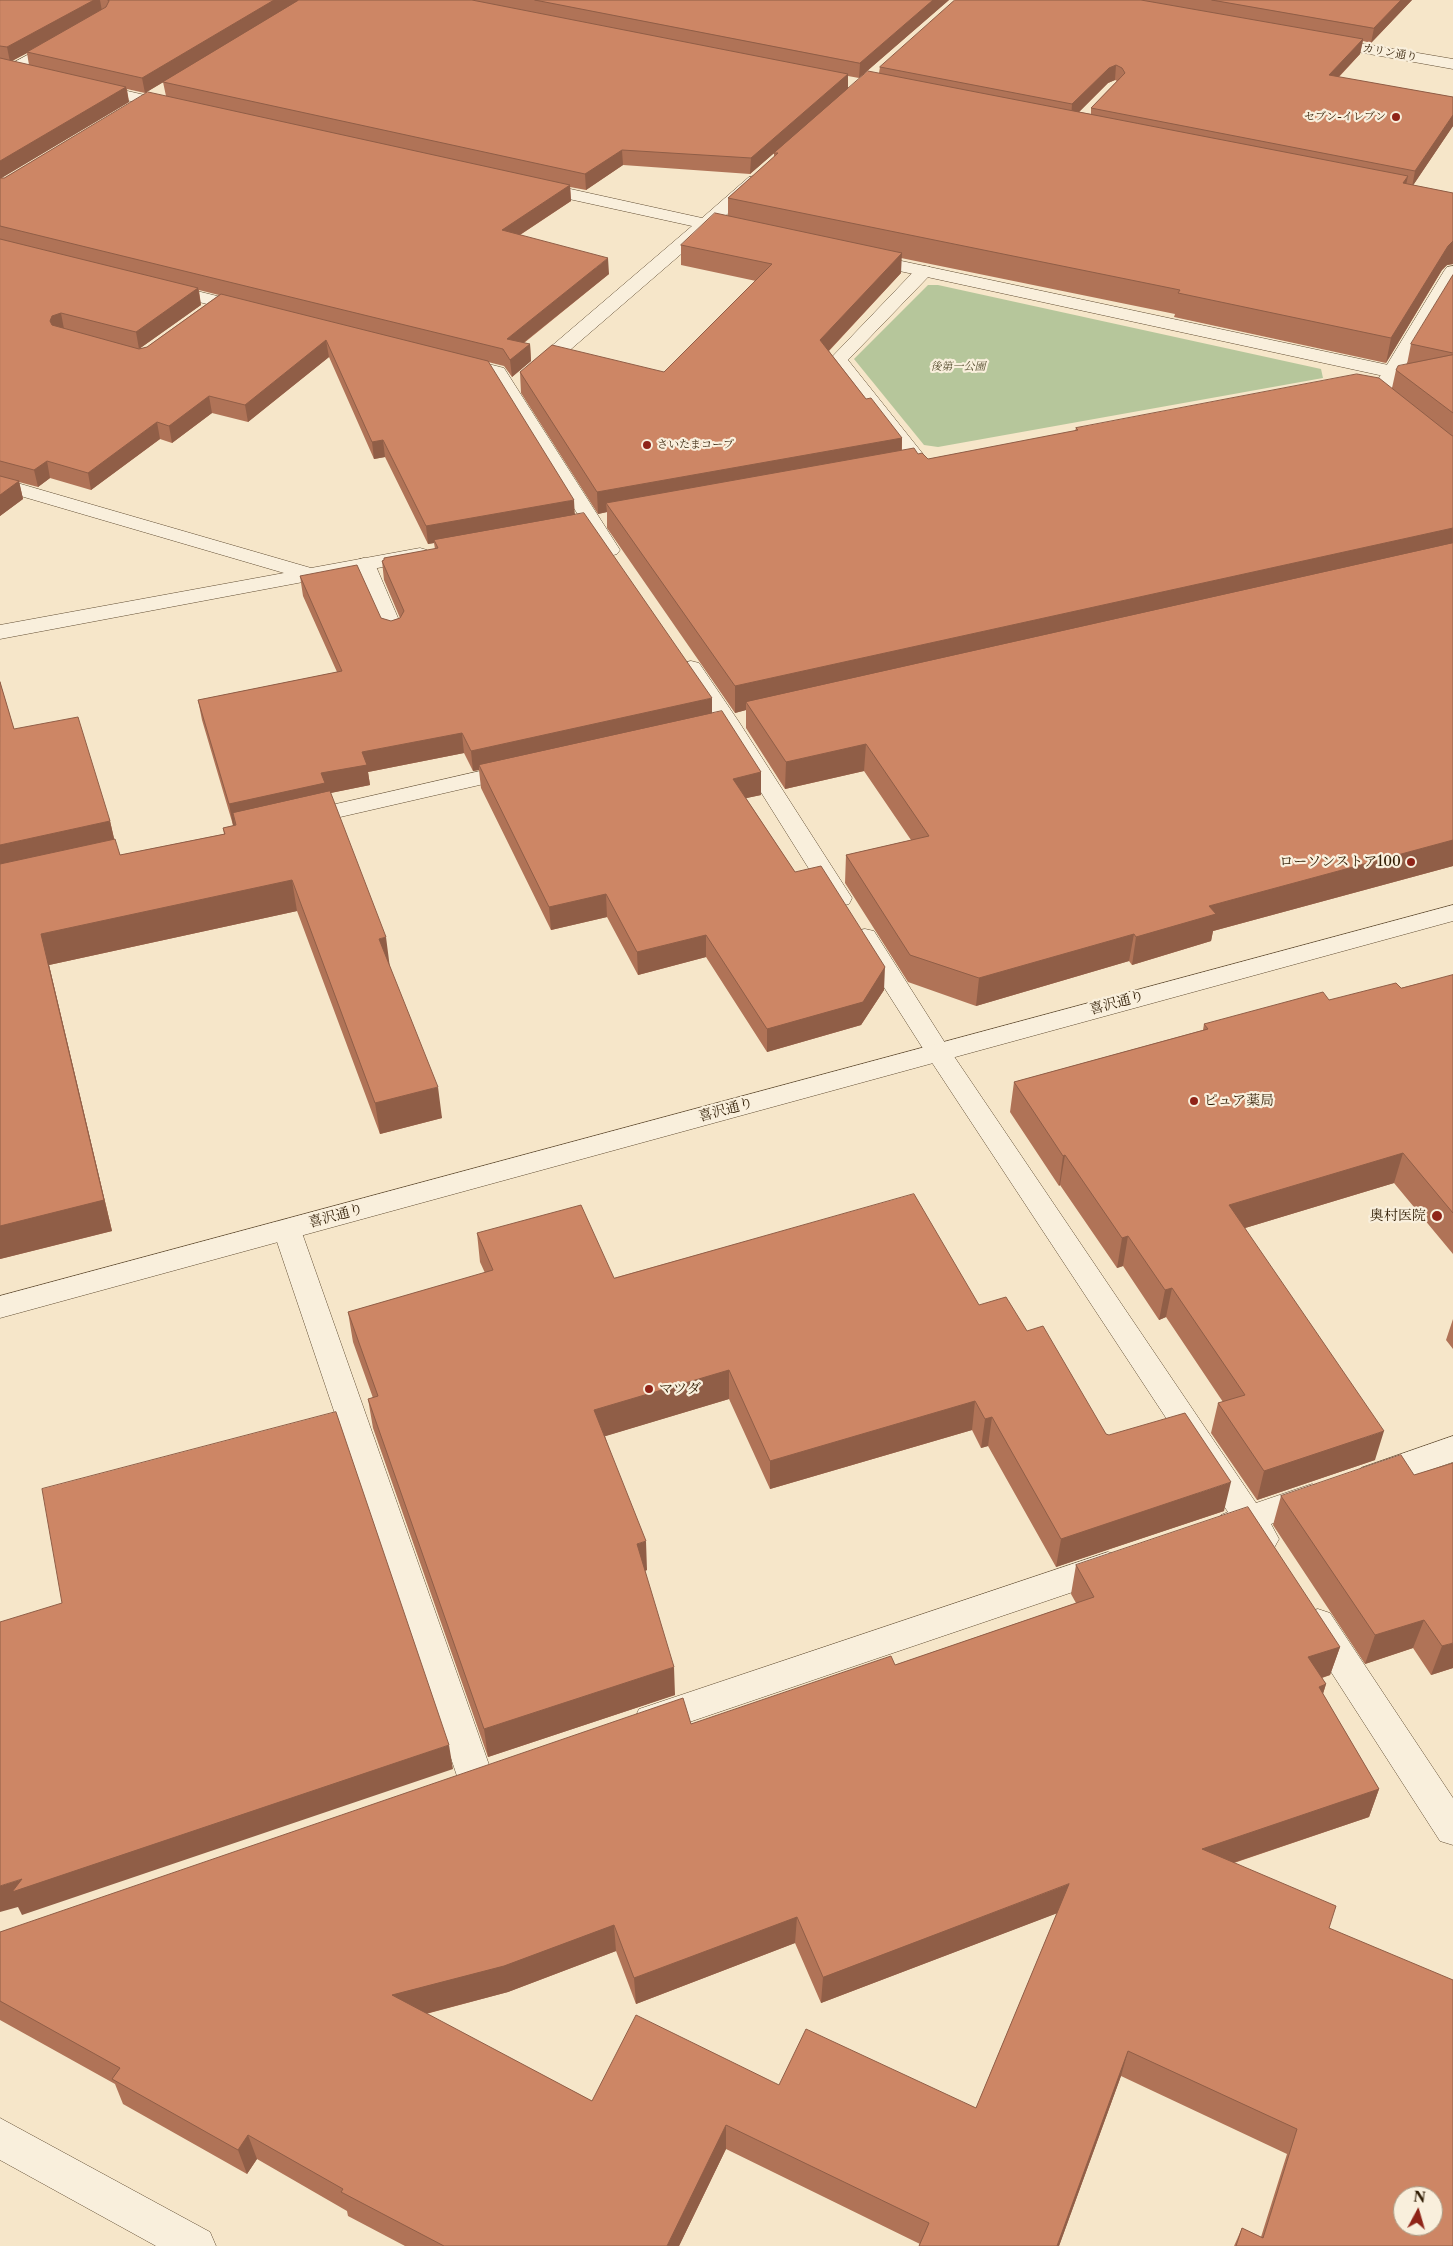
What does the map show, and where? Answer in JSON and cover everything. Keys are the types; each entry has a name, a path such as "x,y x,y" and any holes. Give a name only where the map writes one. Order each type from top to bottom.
{"street":[{"path":"5,69 78,32"},
{"name":"カリン通り","path":"1306,38 1453,64"},
{"path":"5,69 38,76"},
{"path":"75,84 187,109"},
{"path":"132,110 165,90"},
{"path":"510,391 766,171"},
{"path":"514,182 754,234"},
{"path":"848,254 1393,372"},
{"path":"921,464 838,360 924,271"},
{"path":"1453,271 1393,372 1369,394 1453,456"},
{"path":"144,283 212,308 268,314"},
{"path":"439,357 496,372 624,571"},
{"path":"0,484 308,574"},
{"path":"0,632 440,550"},
{"path":"364,564 394,632"},
{"path":"679,651 728,722 938,1052 1276,1560"},
{"path":"282,823 534,766"},
{"name":"喜沢通り","path":"0,1307 1453,913"},
{"path":"287,1230 476,1779"},
{"path":"1202,1534 1453,1449"},
{"path":"627,1728 1136,1557"},
{"path":"1303,1601 1453,1829"},
{"path":"0,2138 196,2246"}],"green space":[{"name":"後第一公園","path":"928,285 938,285 1321,369 1323,378 938,447 924,445 854,359"}],"building":[{"path":"0,0 94,0 7,47 0,46"},
{"path":"108,0 274,0 142,78 27,52 106,7"},
{"path":"299,0 472,0 848,74 751,158 622,150 585,174 163,82"},
{"path":"535,0 933,0 860,63"},
{"path":"955,0 1141,0 1363,39 1329,75 1453,97 1453,115 1415,171 1091,108 1125,73 1122,68 1116,65 1109,68 1072,104 880,67"},
{"path":"1212,0 1401,0 1374,28"},
{"path":"0,58 126,87 0,161"},
{"path":"868,71 1408,176 1403,183 1453,193 1453,241 1448,246 1391,338 1178,293 1180,290 728,198 778,153 774,153"},
{"path":"148,92 570,185 502,230 608,258 507,339 530,344 510,360 503,349 0,226 0,178 4,178"},
{"path":"715,213 902,253 820,340 866,399 871,398 902,438 597,492 520,372 552,345 664,372 772,264 681,245"},
{"path":"0,239 198,288 136,332 61,313 52,316 50,321 52,325 139,349 147,347 221,294 488,361 574,500 426,526 383,440 372,442 326,340 245,405 209,396 169,426 157,422 88,473 47,461 34,470 0,461"},
{"path":"1453,275 1453,353 1411,344"},
{"path":"1453,355 1453,413 1396,370 1398,366"},
{"path":"1357,374 1379,378 1453,436 1453,528 735,686 606,503 914,448 918,454 922,453 928,459 1078,430 1076,428"},
{"path":"0,476 19,481 0,495"},
{"path":"584,513 712,698 471,751 462,733 362,752 367,765 321,773 325,783 229,804 198,700 342,671 300,576 357,565 381,618 391,621 400,618 404,611 382,561 384,558 438,548 434,540"},
{"path":"1453,543 1453,840 1209,906 1216,914 1136,937 1134,934 979,978 910,955 846,855 929,836 866,744 786,762 746,702"},
{"path":"0,682 14,729 78,717 110,821 0,845"},
{"path":"722,711 761,772 733,779 795,872 821,866 885,967 863,1002 767,1029 706,935 637,952 606,894 549,907 479,765"},
{"path":"330,791 386,937 379,939 438,1087 375,1103 292,880 41,934 104,1200 0,1226 0,864 115,839 120,855 225,834 223,828 236,825 233,813"},
{"path":"1453,975 1453,1213 1403,1153 1229,1205 1384,1431 1264,1471 1218,1403 1245,1395 1172,1288 1165,1290 1128,1236 1122,1238 1065,1155 1063,1156 1014,1082 1208,1029 1204,1024 1323,992 1329,1000 1396,983 1401,988"},
{"path":"914,1194 979,1305 1006,1297 1027,1331 1043,1326 1106,1434 1109,1435 1185,1413 1231,1482 1061,1539 992,1417 985,1419 975,1401 770,1461 729,1370 594,1410 646,1541 637,1544 674,1667 484,1729 368,1399 378,1396 348,1312 493,1270 477,1233 581,1205 614,1278"},
{"path":"336,1412 449,1745 12,1892 22,1879 0,1886 0,1622 62,1603 42,1489"},
{"path":"1401,1455 1414,1475 1453,1463 1453,1643 1442,1646 1424,1620 1375,1635 1281,1496"},
{"path":"1248,1507 1340,1647 1308,1657 1326,1684 1319,1687 1379,1789 1202,1849 1336,1906 1329,1928 1453,1980 1453,2246 1236,2246 1242,2228 1263,2238 1297,2129 1128,2051 1057,2246 919,2246 929,2223 726,2125 667,2246 444,2246 341,2192 343,2189 248,2135 238,2150 112,2079 120,2068 0,2001 0,1932 683,1698 691,1724 891,1656 895,1665 1094,1597 1076,1565","holes":["1069,1884 976,2108 806,2029 779,2085 636,2015 592,2101 392,1995 504,1966 614,1925 634,1978 797,1917 823,1977"]}],"place":[{"name":"セブン-イレブン","path":"1396,117"},
{"name":"さいたまコープ","path":"647,445"},
{"name":"ローソンストア100","path":"1411,862"},
{"name":"ピュア薬局","path":"1194,1101"},
{"name":"奥村医院","path":"1437,1216"},
{"name":"マツダ","path":"649,1389"}]}
